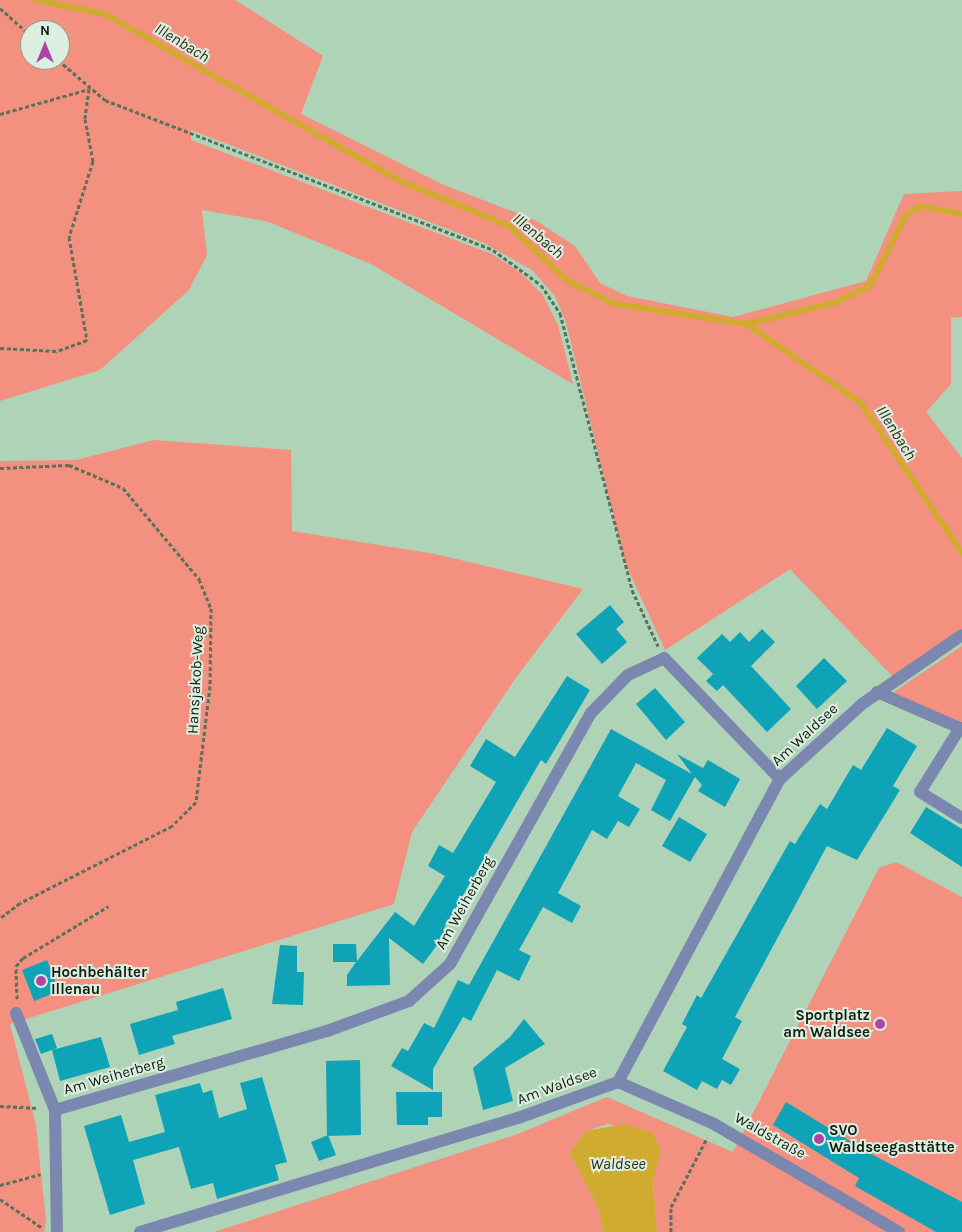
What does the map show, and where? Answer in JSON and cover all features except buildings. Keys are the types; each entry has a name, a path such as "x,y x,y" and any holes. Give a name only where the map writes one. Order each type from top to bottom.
{"street":[{"name":"Am Waldsee","path":"140,1232 518,1118 618,1082 780,780 877,692 962,635"},
{"path":"664,658 780,780"},
{"name":"Am Weiherberg","path":"57,1232 53,1171 55,1110 327,1031 409,1000 450,964 591,713 628,675 664,658"},
{"path":"877,692 961,728 920,792 962,818"},
{"path":"16,1013 55,1110"},
{"name":"Waldstraße","path":"618,1082 714,1124 899,1232"}],"path":[{"path":"0,8 20,26"},
{"path":"69,70 89,89 105,100 493,250 541,285 560,313 632,590 664,658"},
{"path":"0,114 89,89"},
{"path":"0,348 56,351 87,340 69,237 93,161 85,118 89,89"},
{"name":"Hansjakob-Weg","path":"0,468 70,465 122,488 198,579 211,608 210,686 196,802 172,826 20,903 0,918"},
{"path":"16,1013 16,966 22,958 109,906"},
{"path":"0,1106 55,1110"},
{"path":"671,1232 671,1207 714,1124"},
{"path":"0,1185 53,1171"},
{"path":"0,1199 48,1232"}],"shaded area":[{"path":"0,0 235,0 323,56 301,114 444,185 535,220 575,246 600,283 627,296 733,317 866,281 904,194 962,191 962,317 951,318 951,384 926,412 962,458 962,630 893,677 790,569 665,650 624,560 566,322 555,296 532,270 484,243 191,130 191,140 492,254 521,273 542,294 558,325 573,384 371,264 266,221 202,210 207,255 189,290 100,370 0,401"},
{"path":"154,440 291,450 292,531 435,554 583,589 515,679 412,832 394,904 10,1024 36,1125 46,1221 44,1232 0,1232 0,461 76,460"},
{"path":"962,646 962,725 891,694"},
{"name":"Sportplatz am Waldsee","path":"896,862 962,897 962,1232 657,1232 653,1182 661,1151 653,1133 608,1124 586,1131 570,1153 598,1207 603,1232 214,1232 515,1135 607,1097 733,1152 879,868"}],"water":[{"name":"Waldsee","path":"624,1124 653,1133 661,1151 653,1183 657,1232 603,1232 598,1207 570,1153 586,1131"}],"waterway":[{"name":"Illenbach","path":"36,0 105,14 398,180 509,226 568,281 615,304 747,324 861,403 962,552"},
{"path":"747,324 837,302 870,286 906,215 921,206 962,214"}],"place":[{"name":"Hochbehälter Illenau","path":"41,981"},
{"name":"Sportplatz am Waldsee","path":"880,1024"},
{"name":"SVO Waldseegasttätte","path":"819,1139"}]}
